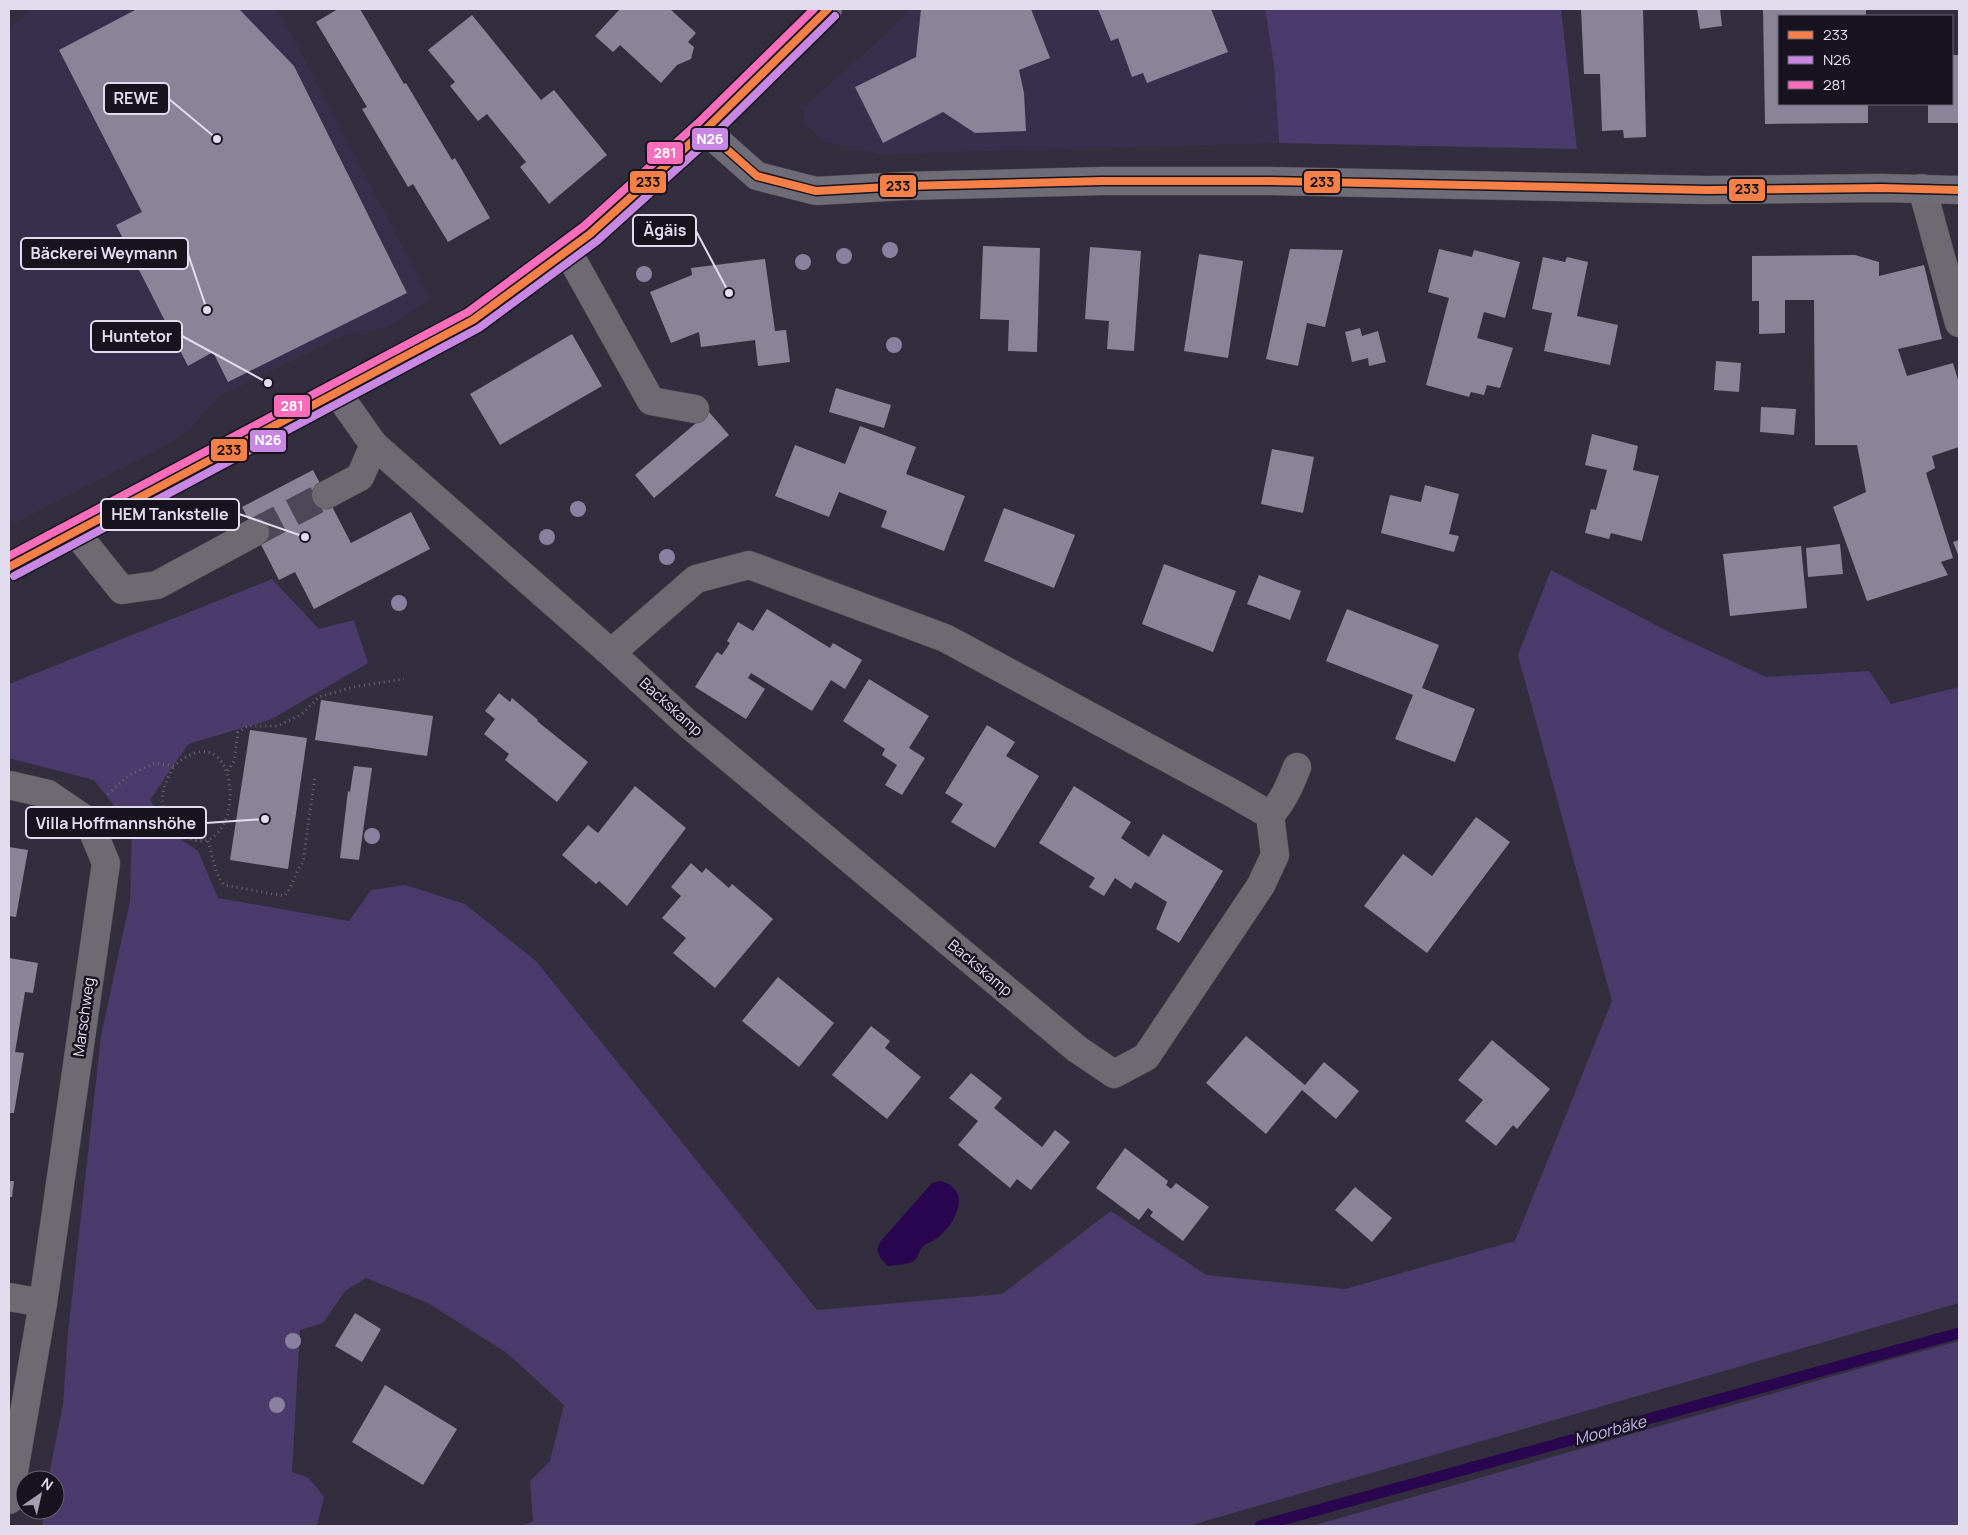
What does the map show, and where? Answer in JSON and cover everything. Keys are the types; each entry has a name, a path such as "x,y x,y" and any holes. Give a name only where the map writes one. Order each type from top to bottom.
{"main road":[{"path":"828,9 705,130 757,176 816,191 905,186 1141,181 1276,181 1708,190 1922,188 1959,190"}],"street":[{"path":"9,567 338,394 473,320 568,252 705,130"},
{"path":"1922,188 1959,323"},
{"path":"568,252 651,401 695,408"},
{"name":"Backskamp","path":"338,394 374,446 611,653 687,724 1077,1049 1114,1074 1146,1057 1261,884 1275,855 1270,815"},
{"path":"326,495 360,477 374,446"},
{"path":"76,533 122,590 156,585 255,532"},
{"path":"611,653 696,579 749,565 945,638 1270,815 1278,808 1291,784 1296,767"},
{"name":"Marschweg","path":"9,785 48,794 89,822 106,863 43,1303 9,1500"},
{"path":"9,1297 43,1303"}],"path":[{"path":"228,770 234,761 238,732 248,726 278,726 302,714 319,697 353,687 404,678"},
{"path":"203,751 218,758 228,770 230,786 226,816 220,832 208,840 194,840 179,833 166,820 162,804 164,784 174,766 188,754 203,751"},
{"path":"129,775 155,763 174,766"},
{"path":"208,840 215,862 215,873 224,885 284,896 291,889 296,871 303,862 316,776"}],"shaded area":[{"path":"31,9 275,9 280,13 430,299 388,327 342,336 218,397 190,429 162,448 9,526 9,28"},
{"path":"909,9 1265,9 1274,65 1279,143 879,154 825,142 806,125 803,108 888,32"},
{"path":"1265,9 1561,9 1577,149 1279,143 1274,65"},
{"path":"1551,570 1671,633 1766,677 1869,671 1891,704 1959,687 1959,1303 1188,1526 523,1526 533,1521 530,1481 550,1461 564,1405 507,1353 428,1303 366,1278 345,1291 323,1323 300,1330 292,1472 309,1478 324,1497 317,1526 42,1526 43,1520 65,1520 65,1470 50,1470 63,1404 68,1333 101,1036 130,901 132,829 94,780 9,758 9,684 272,579 319,629 354,620 368,663 270,720 188,744 150,800 169,831 198,851 218,898 349,921 371,890 405,885 465,904 536,961 817,1310 1002,1294 1111,1211 1206,1275 1345,1289 1515,1241 1612,1001 1518,655"},
{"path":"941,1181 951,1185 959,1198 959,1206 952,1222 938,1238 920,1249 915,1260 906,1264 888,1266 881,1259 877,1250 880,1242 932,1183"},
{"path":"1959,1341 1959,1526 1312,1526 1879,1363"}],"building":[{"path":"137,9 239,9 294,66 407,293 228,382 213,352 188,366 116,225 142,212 59,50"},
{"path":"338,9 360,9 404,84 406,83 452,160 455,158 490,218 448,242 413,184 408,187 362,109 367,107 316,22"},
{"path":"620,9 670,9 696,33 688,42 694,47 691,59 677,65 661,83 620,45 613,52 595,36"},
{"path":"921,9 1031,9 1050,58 1019,70 1024,93 1026,131 975,133 943,112 883,143 855,87 916,57"},
{"path":"1098,9 1211,9 1228,52 1147,83 1143,73 1132,77 1118,38 1111,41"},
{"path":"1581,9 1643,9 1646,137 1624,138 1623,130 1602,131 1600,74 1584,74"},
{"path":"1697,9 1720,9 1722,26 1700,29"},
{"path":"1763,9 1866,9 1866,15 1778,15 1778,105 1868,105 1868,123 1765,124"},
{"path":"472,15 541,100 554,90 607,155 549,204 520,167 526,162 487,114 478,121 450,86 455,82 428,50"},
{"path":"1953,55 1959,55 1959,123 1928,123 1928,105 1953,105"},
{"path":"983,246 1040,248 1037,352 1008,351 1009,320 980,319"},
{"path":"1090,247 1141,251 1134,351 1107,349 1109,321 1085,319"},
{"path":"1290,249 1343,250 1325,327 1307,323 1298,366 1266,359"},
{"path":"1439,249 1472,257 1474,250 1520,262 1505,318 1484,312 1477,338 1513,348 1500,388 1487,385 1484,395 1471,392 1469,397 1426,385 1449,298 1428,292"},
{"path":"1199,254 1243,261 1228,358 1184,351"},
{"path":"1855,255 1879,262 1879,276 1924,265 1942,339 1898,349 1907,376 1953,363 1959,383 1959,447 1932,456 1935,468 1926,473 1953,558 1941,562 1948,575 1867,601 1833,507 1866,492 1857,445 1815,445 1814,300 1785,300 1785,333 1759,334 1759,301 1752,301 1752,256"},
{"path":"1543,257 1565,262 1567,257 1588,262 1577,316 1618,325 1610,365 1544,351 1552,313 1532,309"},
{"path":"765,259 775,331 786,330 790,362 758,366 755,340 701,347 699,332 671,343 650,292 692,275 691,268"},
{"path":"1360,328 1362,336 1378,331 1386,362 1369,366 1368,358 1352,362 1345,332"},
{"path":"572,334 602,386 500,445 470,394"},
{"path":"1716,361 1741,363 1739,392 1714,390"},
{"path":"836,388 891,405 884,428 829,412"},
{"path":"1761,407 1796,409 1794,435 1760,432"},
{"path":"709,412 729,435 654,498 635,475"},
{"path":"860,426 916,447 906,474 965,496 944,551 881,527 887,511 839,492 829,517 775,496 795,445 845,464"},
{"path":"1592,434 1638,446 1633,470 1659,476 1642,541 1611,533 1609,539 1585,533 1591,509 1596,510 1607,470 1585,465"},
{"path":"1272,449 1314,457 1303,513 1261,504"},
{"path":"313,470 351,543 411,512 430,549 314,609 295,572 279,580 242,507"},
{"path":"1425,485 1459,494 1449,534 1459,536 1454,552 1381,533 1390,495 1421,502"},
{"path":"1004,508 1075,535 1054,588 984,561"},
{"path":"1959,540 1959,557 1953,542"},
{"path":"1840,544 1843,574 1808,577 1806,548"},
{"path":"1801,546 1807,608 1730,616 1723,554"},
{"path":"1164,564 1236,591 1213,652 1142,624"},
{"path":"1259,575 1301,591 1290,620 1247,604"},
{"path":"767,609 830,648 833,643 862,660 845,689 831,680 812,711 751,673 748,678 765,689 746,719 695,687 717,652 722,655 730,643 727,641 738,622 753,631"},
{"path":"1347,609 1439,645 1422,688 1475,709 1455,762 1395,739 1413,695 1326,661"},
{"path":"869,679 929,716 909,748 925,758 902,795 885,785 897,765 882,755 885,749 843,721"},
{"path":"499,693 510,702 512,698 588,762 557,802 505,760 509,754 484,734 495,719 485,711"},
{"path":"321,700 433,716 427,756 315,740"},
{"path":"987,725 1015,742 1006,756 1039,776 995,848 951,822 963,804 945,793"},
{"path":"250,730 307,738 288,869 230,860"},
{"path":"354,766 372,768 359,860 340,858 348,791 350,792"},
{"path":"635,786 686,828 627,906 599,881 596,884 562,855 588,825 598,833"},
{"path":"1074,786 1131,822 1121,838 1149,857 1163,834 1223,871 1179,943 1156,929 1167,902 1135,882 1131,889 1115,878 1104,896 1089,887 1095,878 1039,843"},
{"path":"1476,817 1510,842 1427,953 1364,906 1403,854 1432,876"},
{"path":"9,847 28,850 16,917 9,916"},
{"path":"691,863 702,873 706,868 729,888 732,884 773,919 715,988 673,953 686,938 662,918 681,896 671,887"},
{"path":"9,958 38,963 33,993 25,992 15,1052 24,1053 14,1113 9,1113"},
{"path":"778,977 834,1023 799,1067 742,1021"},
{"path":"871,1026 890,1041 885,1048 921,1077 887,1119 832,1075"},
{"path":"1246,1036 1305,1085 1324,1062 1359,1091 1336,1119 1302,1090 1266,1134 1206,1083"},
{"path":"1492,1040 1550,1089 1517,1129 1513,1125 1496,1146 1465,1121 1483,1100 1458,1080"},
{"path":"971,1073 1002,1098 994,1108 1042,1147 1055,1130 1070,1142 1031,1190 1017,1179 1010,1188 958,1145 978,1121 949,1098"},
{"path":"1125,1148 1168,1181 1166,1185 1171,1189 1176,1183 1209,1207 1183,1241 1150,1216 1153,1212 1148,1208 1139,1220 1096,1188"},
{"path":"9,1181 14,1181 12,1197 9,1197"},
{"path":"1355,1187 1392,1218 1372,1242 1335,1210"},
{"path":"355,1313 381,1329 362,1362 335,1346"},
{"path":"385,1385 457,1429 423,1485 352,1442"}],"waterway":[{"name":"Moorbäke","path":"1260,1526 1959,1333"}],"tunnel":[{"path":"255,532 326,495"}],"transit line":[{"name":"281","path":"9,556 468,312 584,226 698,123 814,9"},
{"name":"233","path":"9,567 473,320 590,234 705,130 828,9"},
{"name":"N26","path":"14,576 479,328 597,241 712,137 835,16"},
{"name":"233","path":"705,130 757,176 816,191 905,186 1102,181 1266,181 1707,190 1882,188 1959,190"}],"place":[{"name":"REWE","path":"217,139"},
{"name":"Ägäis","path":"729,293"},
{"name":"Bäckerei Weymann","path":"207,310"},
{"name":"Huntetor","path":"268,383"},
{"name":"HEM Tankstelle","path":"305,537"},
{"name":"Villa Hoffmannshöhe","path":"265,819"}]}
